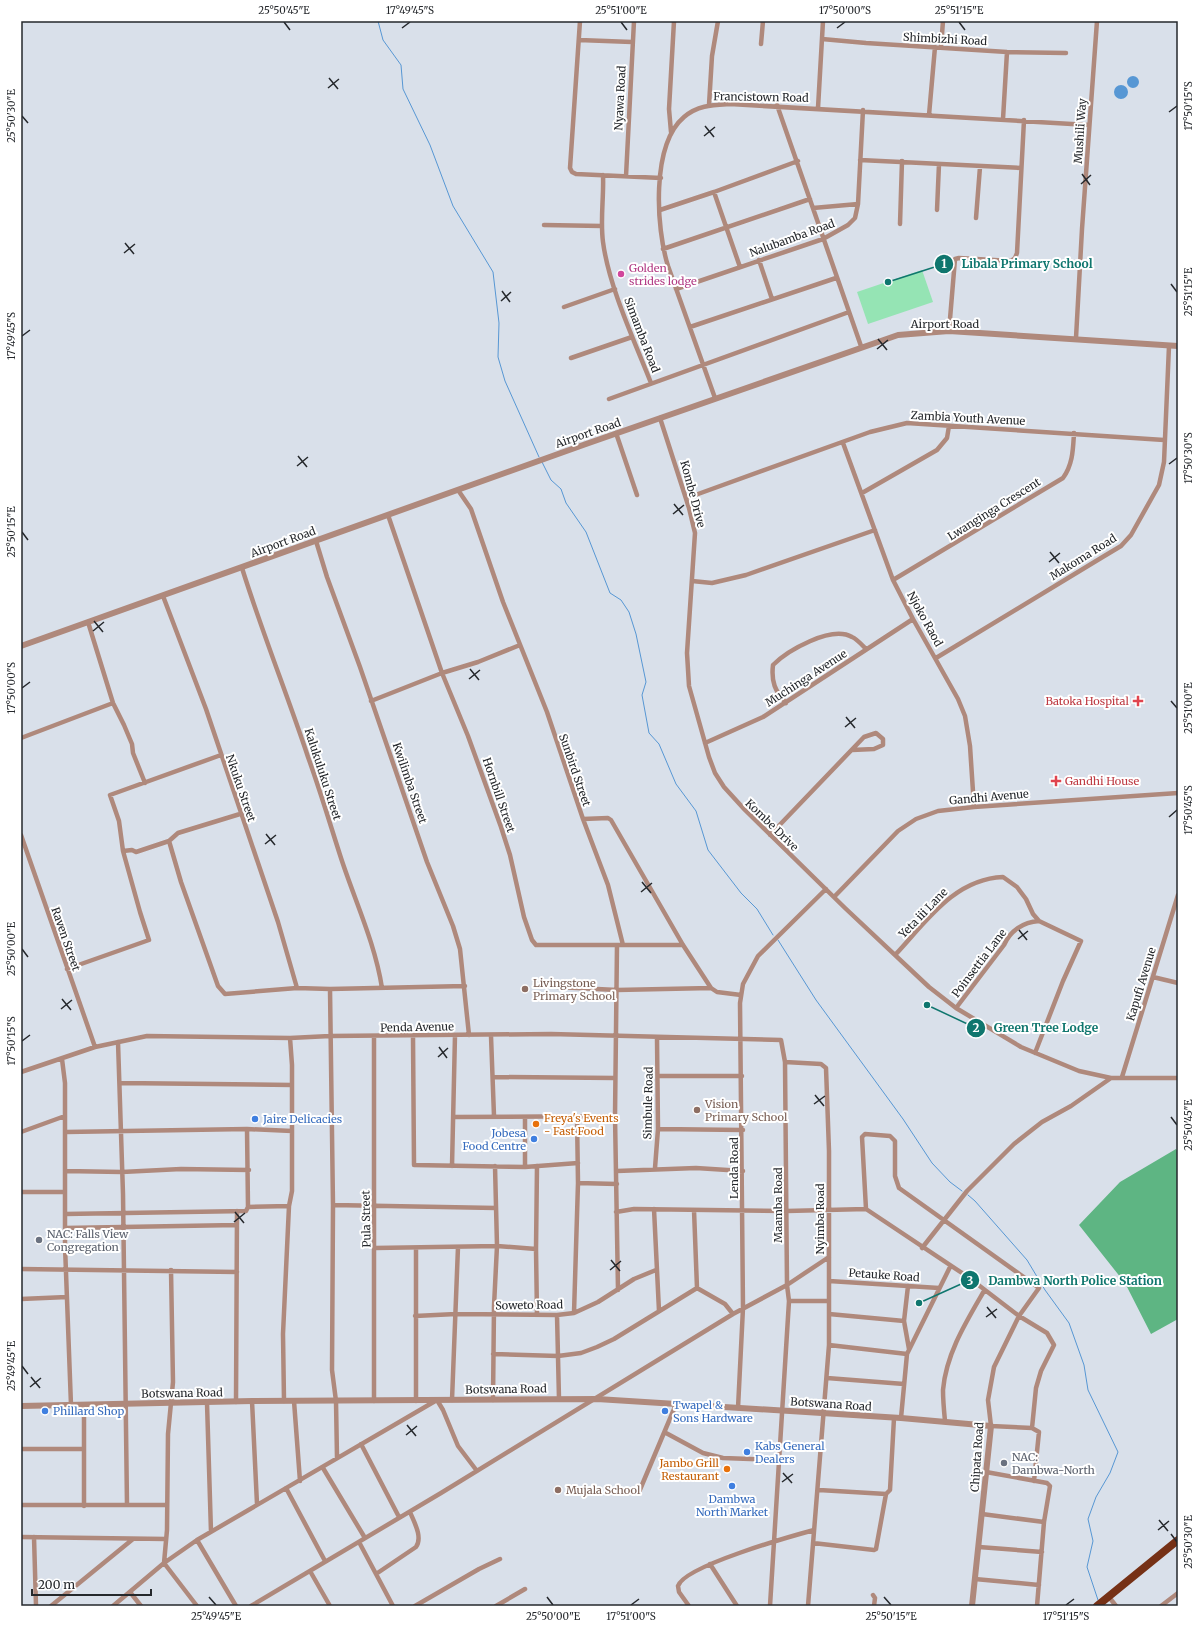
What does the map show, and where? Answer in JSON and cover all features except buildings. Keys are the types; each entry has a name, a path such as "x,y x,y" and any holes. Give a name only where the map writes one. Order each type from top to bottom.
{"highway":[{"path":"1099,1605 1178,1540"}],"street":[{"path":"580,21 570,168 572,172 576,174 661,178"},
{"name":"Nyawa Road","path":"626,176 634,21"},
{"path":"671,132 670,109 674,21"},
{"path":"709,105 712,56 718,21"},
{"path":"761,44 763,21"},
{"path":"818,108 823,21"},
{"path":"929,115 942,21"},
{"name":"Mushili Way","path":"1076,338 1097,21"},
{"name":"Shimbizhi Road","path":"822,39 897,46 938,47 1007,52 1066,52"},
{"path":"578,40 632,42"},
{"path":"1003,120 1007,52"},
{"name":"Francistown Road","path":"715,398 663,249 660,210 661,178 664,155 671,132 685,116 700,107 709,105 777,105 1089,125"},
{"path":"777,105 787,136 798,161 836,278 861,346"},
{"name":"Nalubamba Road","path":"676,289 823,239 848,225 855,218 858,204 863,110"},
{"path":"949,331 955,259 959,258 1007,262 1015,258 1017,253 1024,120"},
{"path":"860,160 1021,168"},
{"path":"660,210 798,161"},
{"path":"900,224 902,162"},
{"path":"937,210 940,164"},
{"path":"976,218 980,167"},
{"name":"Simamba Road","path":"604,175 602,226 605,251 615,290 651,383"},
{"path":"714,192 740,267"},
{"path":"663,249 810,199"},
{"path":"813,208 858,204"},
{"path":"544,225 602,226"},
{"path":"759,260 772,299"},
{"path":"690,327 836,278"},
{"path":"564,307 615,290"},
{"path":"609,399 849,312"},
{"name":"Airport Road","path":"21,646 861,346 898,335 949,331 1076,338 1178,346"},
{"path":"571,358 632,337"},
{"name":"Makoma Road","path":"936,658 1121,546 1131,535 1139,524 1159,485 1164,462 1169,346"},
{"name":"Kombe Drive","path":"660,418 686,498 695,533 687,673 692,701 705,743 715,773 724,787 770,835 834,897 895,955 956,1008 1008,1040 1034,1053 1079,1071 1111,1078 1178,1078"},
{"name":"Zambia Youth Avenue","path":"686,498 843,443 870,432 907,423 1164,440"},
{"path":"862,494 937,450 947,438 949,426"},
{"path":"616,433 637,495"},
{"name":"Lwanginga Crescent","path":"893,580 1063,478 1069,470 1072,460 1074,433"},
{"name":"Njoko Raod","path":"843,443 893,580 958,699 965,716 970,746 974,807"},
{"name":"Sunbird Street","path":"458,490 471,509 520,645 547,712 583,819 608,818 611,820 683,945 710,988"},
{"name":"Hornbill Street","path":"388,515 442,673 468,736 501,827 510,855 524,917 532,940 536,945 543,946 579,944 683,945"},
{"path":"692,582 712,583 746,576 875,530"},
{"name":"Kwilimba Street","path":"316,541 327,577 427,862 453,926 460,949 469,1035"},
{"name":"Kalukuluku Street","path":"242,568 266,642 306,751 358,910 374,951 382,988"},
{"name":"Nkuku Street","path":"163,596 206,709 240,814 278,922 297,988"},
{"name":"Muchinga Avenue","path":"705,743 763,717 913,619"},
{"path":"88,622 113,703 132,744 132,753 146,783"},
{"path":"786,703 778,694 771,680 773,666 784,655 807,643 828,635 842,634 852,637 866,649"},
{"path":"371,700 442,673 478,662 520,645"},
{"path":"21,738 113,703"},
{"path":"770,835 852,750 868,734 876,733 883,739 883,745 874,749 852,750"},
{"path":"67,969 149,940 123,851 119,821 110,795 221,755"},
{"name":"Gandhi Avenue","path":"834,897 890,838 916,819 938,811 974,807 1178,793"},
{"path":"123,851 132,850 136,852 169,841 178,833 240,814"},
{"path":"583,819 608,884 623,945"},
{"name":"Raven Street","path":"21,835 95,1047"},
{"path":"169,841 181,882 222,991 229,995 272,989 297,988 330,989 465,986"},
{"name":"Yeta iii Lane","path":"895,955 950,897 967,886 992,877 1003,877 1017,887 1026,899 1033,914 1039,921"},
{"name":"Lenda Road","path":"738,1408 743,1308 742,984 758,956 826,889"},
{"name":"Kapufi Avenue","path":"1122,1078 1178,895"},
{"path":"1171,916 1178,917"},
{"path":"1034,1053 1063,981 1082,942 1081,939 1039,921"},
{"name":"Poinsettia Lane","path":"956,1008 1004,945 1008,936 1024,924 1039,921"},
{"path":"617,945 615,1116 618,1290"},
{"path":"1153,977 1178,983"},
{"path":"558,987 617,990 710,988 716,992 741,995"},
{"path":"330,989 333,1205 332,1370 336,1401 337,1458"},
{"path":"452,1166 455,1035"},
{"name":"Penda Avenue","path":"21,1072 62,1060 95,1047 146,1036 290,1038 330,1036 617,1035 657,1038 741,1038"},
{"name":"Pula Street","path":"374,1036 374,1401"},
{"path":"413,1036 414,1165 525,1167 578,1163"},
{"path":"491,1036 494,1078 494,1116"},
{"path":"284,1401 283,1334 289,1206 292,1191 292,1085 290,1038"},
{"name":"Simbule Road","path":"655,1168 658,1129 657,1038"},
{"name":"Maamba Road","path":"741,1038 779,1038 782,1042 785,1062 787,1285 789,1301 770,1606"},
{"path":"118,1042 122,1131 127,1505"},
{"path":"62,1060 65,1083 65,1228 71,1405"},
{"name":"Nyimba Road","path":"785,1062 822,1064 826,1068 830,1151 829,1345 819,1490 814,1530 808,1606"},
{"path":"658,1076 742,1076"},
{"path":"494,1078 616,1078"},
{"path":"922,1248 967,1191 1014,1144 1042,1122 1071,1106 1111,1078"},
{"path":"120,1083 292,1085"},
{"path":"21,1132 65,1116"},
{"path":"574,1313 578,1184 577,1116"},
{"path":"454,1117 615,1116"},
{"path":"525,1117 525,1167"},
{"path":"66,1132 247,1129 292,1131"},
{"path":"65,1214 246,1211 248,1207 249,1170 247,1129"},
{"path":"658,1129 743,1130"},
{"path":"866,1209 862,1137 865,1134 890,1136 895,1141 895,1176 899,1188 943,1220"},
{"path":"493,1400 494,1315 497,1246 495,1166"},
{"path":"537,1166 537,1315"},
{"path":"617,1170 655,1168 743,1171"},
{"path":"65,1171 122,1172 181,1169 249,1170"},
{"path":"578,1184 617,1184"},
{"path":"21,1192 65,1192"},
{"path":"333,1205 374,1204 496,1208"},
{"path":"248,1207 289,1206"},
{"path":"616,1212 634,1209 743,1209 787,1211 829,1208 866,1209 950,1267 968,1277 984,1291 1019,1316 1047,1333 1054,1345 1041,1371 1036,1388 1032,1428"},
{"path":"654,1209 659,1311"},
{"path":"694,1210 698,1288"},
{"path":"236,1402 237,1211"},
{"name":"Chipata Road","path":"943,1220 1039,1288 1019,1316 994,1367 990,1384 988,1400 991,1426 972,1606"},
{"path":"65,1228 237,1225"},
{"path":"375,1248 497,1246 536,1249"},
{"path":"452,1400 458,1247"},
{"path":"416,1248 416,1401"},
{"path":"250,1606 399,1517 410,1512 743,1308 787,1285 829,1257"},
{"path":"901,1418 907,1354 950,1267"},
{"path":"21,1269 237,1272"},
{"path":"172,1270 172,1403 169,1428 164,1563 197,1606"},
{"name":"Soweto Road","path":"415,1316 456,1314 558,1315 574,1313 593,1305 634,1279 656,1270"},
{"name":"Petauke Road","path":"829,1281 939,1288"},
{"path":"908,1286 904,1321 909,1349"},
{"path":"493,1354 558,1356 581,1353 598,1347 698,1288"},
{"path":"698,1288 726,1304 733,1314"},
{"path":"945,1421 943,1391 947,1366 952,1350 984,1291"},
{"path":"21,1299 67,1297"},
{"path":"789,1301 829,1301"},
{"path":"829,1314 904,1321"},
{"path":"558,1315 559,1399"},
{"path":"829,1345 907,1354"},
{"path":"827,1378 904,1384"},
{"name":"Botswana Road","path":"21,1406 252,1401 416,1401 597,1398 677,1402 738,1408 945,1421 991,1426"},
{"path":"113,1606 164,1563 197,1540 256,1504 323,1468 337,1458 437,1400 444,1410 456,1443 477,1471"},
{"path":"252,1401 256,1504"},
{"path":"294,1401 300,1481"},
{"path":"207,1402 211,1532"},
{"path":"639,1492 666,1432 677,1402"},
{"path":"84,1405 84,1506"},
{"path":"813,1543 875,1549 886,1494 890,1490 894,1418"},
{"path":"991,1426 1032,1428 1039,1432 1034,1482"},
{"path":"666,1432 703,1453 728,1458 778,1460"},
{"path":"361,1444 399,1517"},
{"path":"21,1449 84,1449"},
{"path":"323,1468 366,1538"},
{"path":"986,1472 1034,1482 1047,1483 1050,1486 1044,1522 1037,1606"},
{"path":"286,1488 325,1562"},
{"path":"819,1490 886,1494"},
{"path":"21,1505 167,1505"},
{"path":"376,1574 419,1544 420,1539 410,1512"},
{"path":"982,1514 1044,1522"},
{"path":"689,1606 680,1592 679,1583 710,1564 757,1548 773,1540 814,1530"},
{"path":"21,1537 166,1539"},
{"path":"34,1537 36,1606"},
{"path":"51,1606 133,1539"},
{"path":"197,1540 236,1606"},
{"path":"358,1542 393,1606"},
{"path":"979,1547 1042,1552"},
{"path":"415,1606 479,1569 500,1559"},
{"path":"710,1564 737,1606"},
{"path":"310,1571 330,1606"},
{"path":"975,1579 1039,1586"},
{"path":"496,1606 525,1589"},
{"path":"130,1592 141,1606"},
{"path":"1161,1606 1178,1593"},
{"path":"873,1595 875,1598 874,1606"},
{"path":"1109,1597 1116,1606"}],"green space":[{"path":"922,270 933,302 868,324 857,292"},
{"path":"1176,1149 1178,1152 1178,1319 1151,1334 1125,1283 1079,1225 1120,1182"}],"water":[{"path":"1131,76 1135,76 1139,82 1135,88 1131,88 1127,84 1127,80"},
{"path":"1121,85 1126,87 1128,92 1126,97 1121,99 1116,97 1114,92 1116,87"}],"waterway":[{"path":"378,21 383,40 401,65 403,89 430,145 453,206 493,272 499,323 498,357 505,381 539,457"},
{"path":"542,462 551,480 561,489 566,503 586,532 610,593 621,600 629,612 636,634 646,682 642,695 649,733 659,744 676,784 696,811 708,850 741,893 757,909 773,935"},
{"path":"778,940 816,1000 903,1119 932,1163 950,1182 962,1191"},
{"path":"968,1195 1027,1260 1045,1290 1069,1323 1084,1365 1088,1390 1118,1452 1110,1473 1096,1497 1088,1519 1093,1541 1087,1567 1098,1600"}],"place":[{"name":"Golden strides lodge","path":"621,274"},
{"name":"Libala Primary School","path":"888,282"},
{"name":"Batoka Hospital","path":"1138,701"},
{"name":"Gandhi House","path":"1056,781"},
{"name":"Livingstone Primary School","path":"525,989"},
{"name":"Green Tree Lodge","path":"927,1005"},
{"name":"Vision Primary School","path":"697,1110"},
{"name":"Jaire Delicacies","path":"255,1119"},
{"name":"Freya's Events - Fast Food","path":"536,1124"},
{"name":"Jobesa Food Centre","path":"534,1139"},
{"name":"NAC: Falls View Congregation","path":"39,1240"},
{"name":"Dambwa North Police Station","path":"919,1303"},
{"name":"Phillard Shop","path":"45,1411"},
{"name":"Twapel & Sons Hardware","path":"665,1411"},
{"name":"Kabs General Dealers","path":"747,1452"},
{"name":"NAC: Dambwa-North","path":"1004,1463"},
{"name":"Jambo Grill Restaurant","path":"727,1469"},
{"name":"Dambwa North Market","path":"732,1486"},
{"name":"Mujala School","path":"558,1490"}]}
